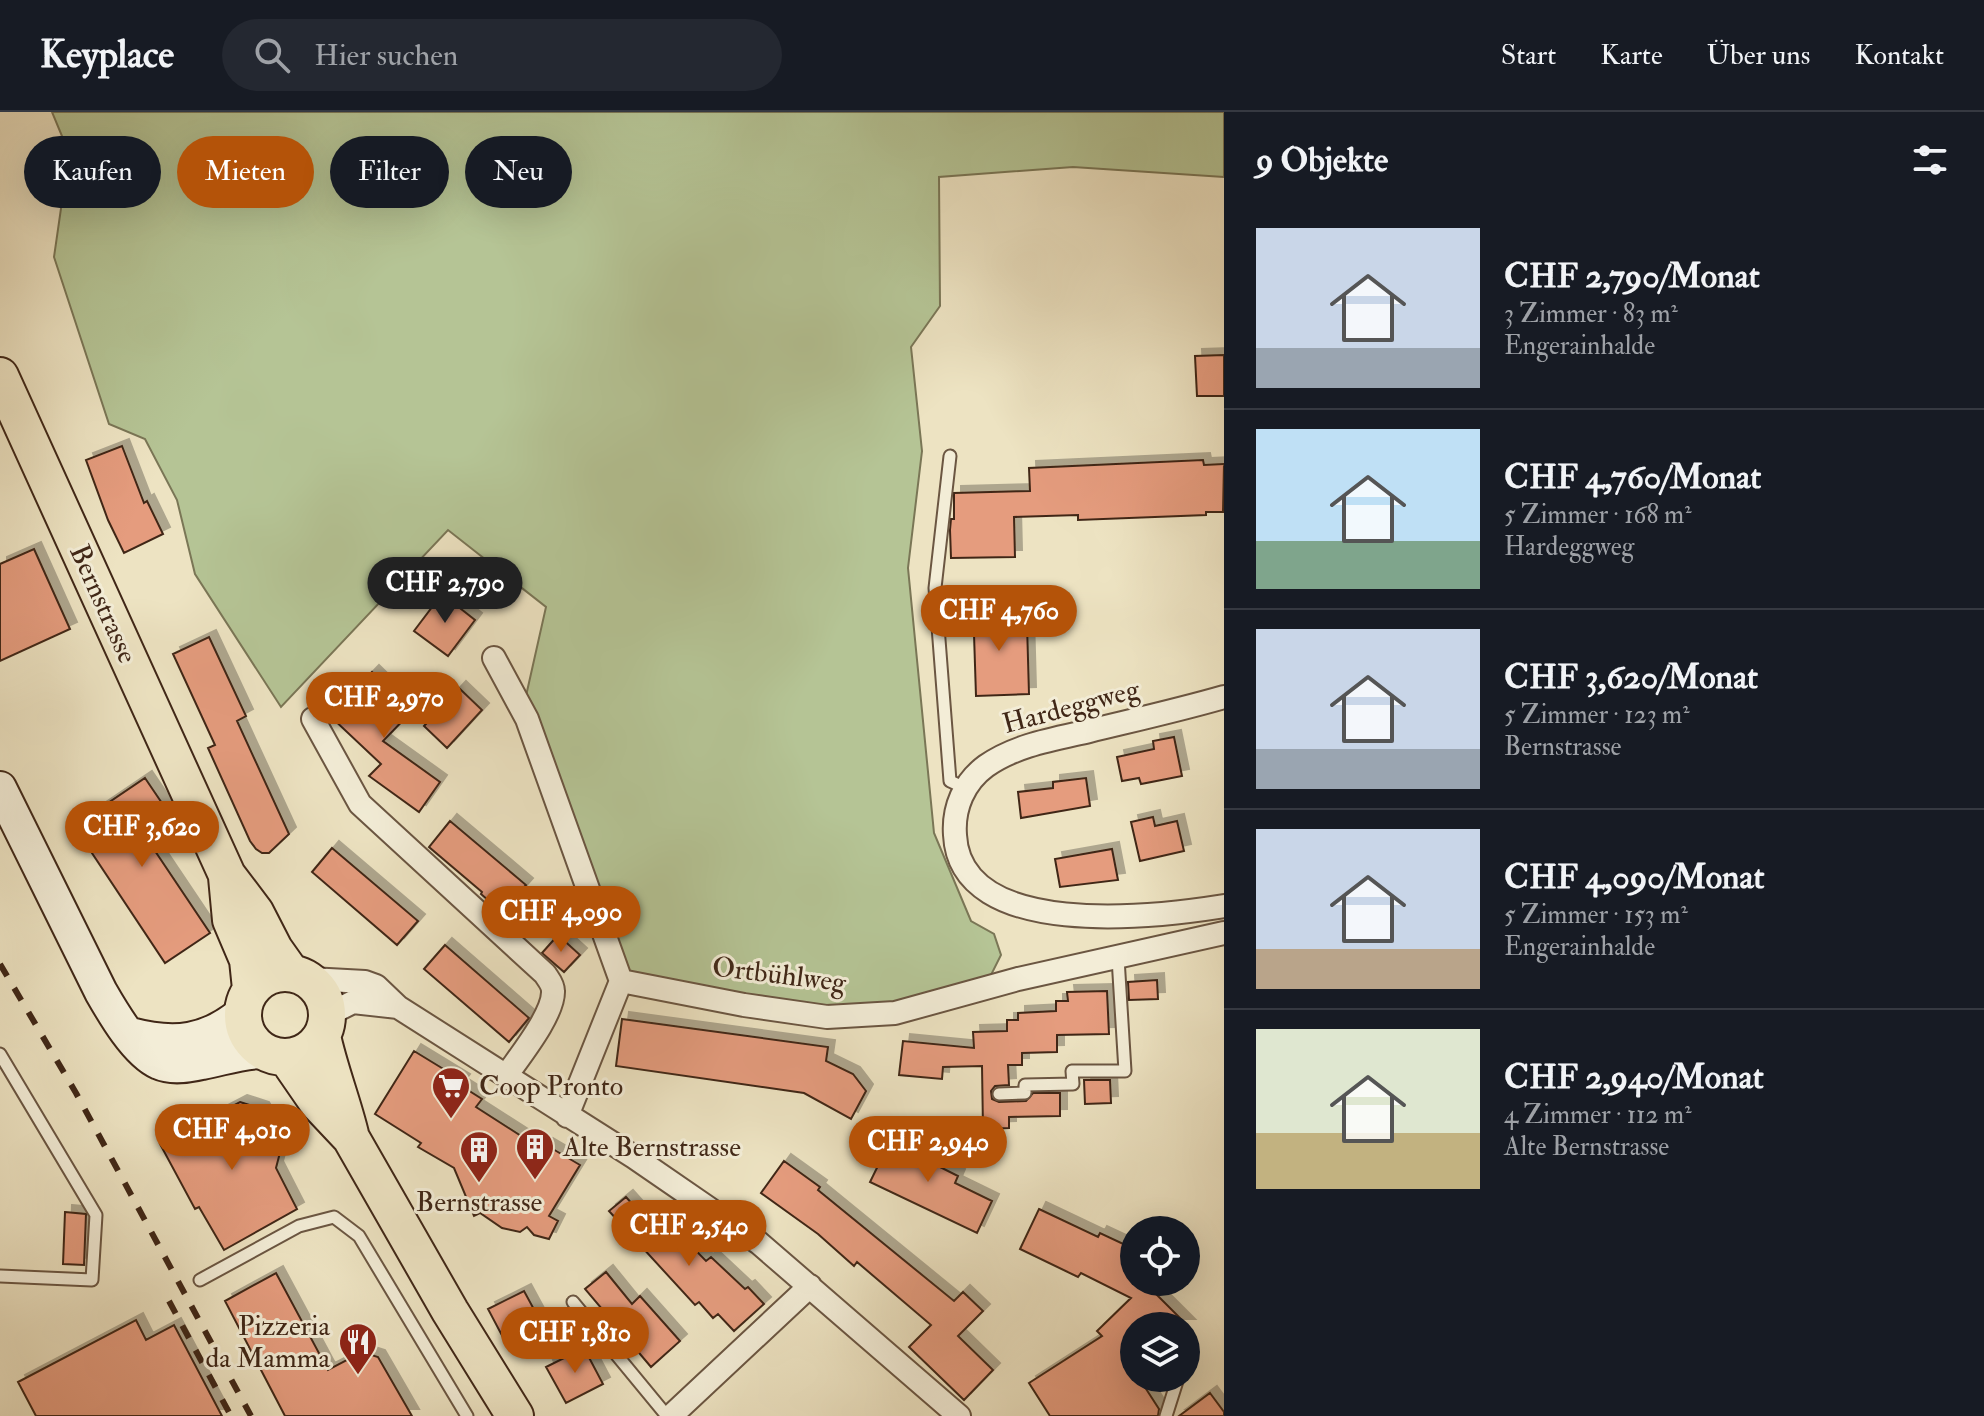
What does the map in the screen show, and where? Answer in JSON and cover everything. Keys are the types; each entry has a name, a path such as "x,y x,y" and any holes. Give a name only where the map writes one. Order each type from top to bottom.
{"main road":[{"name":"Bernstrasse","path":"0,376 227,875 255,912 274,949 301,976"},
{"path":"0,788 101,992 117,1019 141,1049 159,1063 185,1066 243,1053 275,1055 310,1051 325,1025"},
{"name":"Bernstrasse","path":"227,875 231,920 248,960 247,1000"},
{"path":"130,1034 153,1040 194,1039 219,1030 270,975 301,976 323,994 328,1062 341,1095 351,1138"},
{"path":"247,1000 246,1033 275,1055 351,1138 450,1311 515,1416"}],"street":[{"path":"494,658 527,719 621,981 567,1116"},
{"name":"Hardeggweg","path":"965,788 985,767 1022,748 1224,697"},
{"path":"313,719 360,804 545,974 551,983 551,1002 540,1025 506,1076"},
{"path":"965,788 956,817 955,847 970,877 991,894 1037,910 1106,917 1224,906"},
{"name":"Ortbühlweg","path":"621,981 744,1005 827,1017 895,1013 1018,979 1224,933"},
{"path":"301,976 365,982 376,986 398,1007 705,1204 759,1243 959,1416"},
{"path":"325,1025 353,1002 398,1007"},
{"path":"669,1416 810,1286"}],"lane":[{"path":"950,456 935,588 950,781 965,788"},
{"path":"999,1094 1025,1093 1025,1085 1073,1084 1072,1071 1125,1071 1118,958"},
{"path":"0,1054 96,1215 92,1280 0,1276"},
{"path":"200,1280 299,1226 334,1217 359,1236 467,1416"},
{"path":"573,1302 669,1416"},
{"path":"1166,1416 1174,1392"}],"green space":[{"path":"52,112 1224,112 1224,177 1073,167 939,177 940,306 911,347 922,451 908,568 934,833 971,921 994,934 1001,955 990,977 894,1006 827,1010 627,973 526,696 546,607 448,530 281,707 195,574 177,500 145,439 109,424 54,257 61,208 161,208 161,136 62,136"}],"building":[{"path":"1224,355 1224,396 1197,396 1195,356"},
{"path":"122,446 144,503 147,501 163,534 124,553 86,460"},
{"path":"1203,460 1204,465 1224,464 1223,512 1078,520 1078,515 1014,517 1015,557 951,558 954,493 1030,491 1029,468"},
{"path":"34,549 70,629 0,661 0,564"},
{"path":"442,594 475,620 448,656 414,631"},
{"path":"1000,602 1001,625 1027,624 1029,694 976,696 973,603"},
{"path":"209,637 246,716 237,721 289,834 269,853 262,853 250,841 208,748 215,745 173,654"},
{"path":"372,672 412,711 383,741 440,782 419,812 369,776 381,764 330,716"},
{"path":"459,688 482,710 447,748 424,726"},
{"path":"1174,737 1182,776 1141,784 1139,778 1122,781 1117,757 1154,749 1153,741"},
{"path":"145,778 170,815 143,833 210,933 165,963 74,826"},
{"path":"1086,778 1090,806 1021,818 1018,792 1053,788 1053,782"},
{"path":"1153,817 1155,826 1177,821 1184,851 1140,861 1131,822"},
{"path":"450,821 526,885 517,895 528,904 512,921 429,847"},
{"path":"332,848 418,921 397,945 312,872"},
{"path":"1112,849 1118,880 1060,887 1055,859"},
{"path":"558,935 580,955 564,972 542,953"},
{"path":"445,945 529,1018 509,1042 424,969"},
{"path":"1157,980 1158,999 1129,1000 1128,982"},
{"path":"1107,991 1109,1034 1057,1035 1057,1052 1022,1053 1022,1065 1008,1065 1009,1085 995,1086 991,1091 992,1099 999,1102 1026,1101 1033,1093 1060,1093 1060,1116 1009,1117 1009,1128 983,1129 982,1066 943,1067 942,1079 899,1075 903,1041 974,1048 973,1032 1007,1031 1007,1020 1018,1020 1018,1013 1056,1011 1056,1001 1068,1001 1067,992"},
{"path":"622,1019 828,1047 826,1061 853,1074 866,1091 851,1119 804,1093 616,1066"},
{"path":"414,1051 463,1081 460,1085 482,1099 476,1107 543,1150 546,1145 580,1165 549,1216 558,1221 549,1239 534,1235 527,1227 520,1232 502,1228 480,1213 474,1216 454,1168 418,1147 421,1143 375,1114"},
{"path":"1084,1080 1110,1080 1111,1103 1085,1104"},
{"path":"240,1102 262,1109 282,1145 276,1168 297,1209 224,1250 199,1207 195,1209 160,1144"},
{"path":"895,1131 938,1155 934,1164 958,1176 955,1183 992,1201 977,1233 870,1182"},
{"path":"784,1161 820,1187 818,1190 954,1301 963,1292 983,1311 958,1336 993,1370 964,1400 909,1347 931,1325 857,1262 854,1266 818,1234 761,1193"},
{"path":"626,1197 642,1215 646,1211 661,1227 668,1222 706,1261 711,1257 764,1304 734,1331 718,1314 713,1318 699,1302 695,1305 609,1211"},
{"path":"1039,1209 1098,1237 1100,1233 1120,1242 1120,1292 1081,1273 1078,1277 1020,1249"},
{"path":"65,1212 86,1214 84,1265 63,1264"},
{"path":"606,1272 632,1304 640,1296 680,1341 651,1367 585,1289"},
{"path":"276,1273 328,1370 362,1352 378,1357 412,1416 285,1416 225,1301"},
{"path":"524,1291 543,1326 507,1345 488,1309"},
{"path":"1127,1296 1158,1296 1174,1312 1120,1312 1120,1392 1148,1392 1159,1409 1158,1416 1050,1416 1029,1383 1102,1336 1097,1331 1131,1298"},
{"path":"136,1320 146,1340 174,1325 222,1416 36,1416 18,1382"},
{"path":"584,1348 603,1384 566,1403 546,1367"},
{"path":"1210,1393 1224,1416 1179,1416"}],"railway":[{"path":"0,964 76,1093 251,1416"},
{"path":"169,1301 231,1416"}],"place":[{"name":"Coop Pronto","path":"451,1120"},
{"name":"Alte Bernstrasse","path":"535,1181"},
{"name":"Bernstrasse","path":"479,1184"},
{"name":"Pizzeria da Mamma","path":"358,1376"}]}
